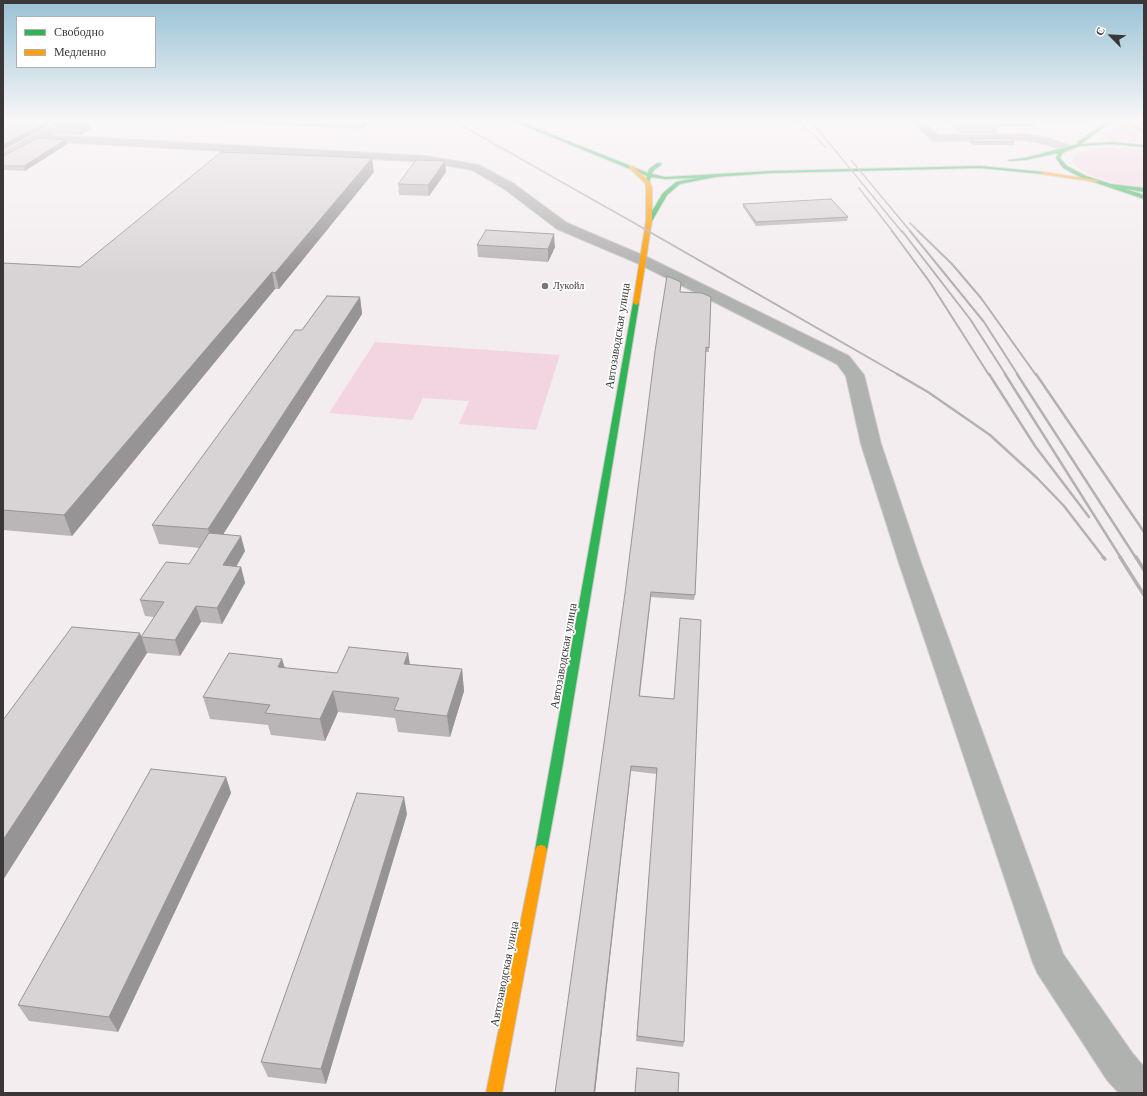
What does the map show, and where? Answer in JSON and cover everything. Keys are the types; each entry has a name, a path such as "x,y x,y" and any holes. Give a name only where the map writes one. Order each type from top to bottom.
{"main road":[{"path":"642,172 647,178 649,187 649,221"},
{"path":"647,178 650,172"},
{"path":"647,178 812,172"},
{"path":"1040,172 1097,181"},
{"path":"1073,172 1144,197"},
{"path":"649,221 665,194 678,183 692,179 719,175"},
{"path":"1110,185 1144,190"},
{"name":"Автозаводская улица","path":"494,1093 556,768 626,364 649,221"}],"street":[{"path":"484,172 510,187 562,226 642,260 837,357 848,365 854,374 871,444 910,563 1050,963 1120,1067 1144,1093"}],"shaded area":[{"path":"1085,172 1144,172 1144,188 1108,181"},
{"path":"375,342 560,355 536,430 459,424 469,401 423,398 412,420 329,413"}],"building":[{"path":"196,172 360,172 275,273 272,272 64,515 3,510 3,263 80,267"},
{"path":"407,172 437,172 428,185 398,184"},
{"path":"831,199 848,217 756,222 743,204"},
{"path":"486,230 554,234 548,249 477,245"},
{"path":"667,276 681,282 680,292 702,293 711,297 709,348 706,347 695,595 651,592 639,696 674,699 680,618 701,620 684,1042 637,1036 657,768 631,766 594,1093 555,1093 625,593 655,351"},
{"path":"327,296 360,297 208,529 152,525 295,330 302,330"},
{"path":"209,533 241,536 223,565 241,567 217,608 196,606 175,640 141,637 164,602 140,600 166,562 189,564"},
{"path":"72,627 140,633 3,840 3,720"},
{"path":"349,647 408,653 404,664 462,669 447,716 394,710 399,698 333,691 320,719 265,713 270,705 203,697 229,653 282,659 278,667 337,673"},
{"path":"151,769 226,777 109,1017 18,1005"},
{"path":"357,793 404,797 321,1069 261,1062"},
{"path":"637,1068 679,1073 678,1093 635,1093"}],"railway":[{"path":"544,172 650,232"},
{"path":"853,172 902,232"},
{"path":"861,172 911,232"},
{"path":"859,188 893,232"},
{"path":"910,223 918,231"},
{"path":"648,231 899,375"},
{"path":"892,231 929,281 989,375"},
{"path":"902,231 970,319 1006,375"},
{"path":"910,231 984,322 1018,375"},
{"path":"918,231 952,264 981,298 1036,375"},
{"path":"897,374 928,392 990,435 1037,478 1064,506 1104,558"},
{"path":"989,374 1035,446 1089,517"},
{"path":"1005,374 1121,558"},
{"path":"1017,374 1136,558"},
{"path":"1036,374 1144,532"},
{"path":"1120,557 1144,595"},
{"path":"1136,557 1144,570"}],"traffic: fast":[{"path":"641,172 665,178 768,172"},
{"path":"647,182 650,172"},
{"path":"1034,172 1043,173"},
{"path":"1075,172 1084,177 1110,185 1144,190"},
{"path":"649,221 665,194 678,183 716,175"},
{"path":"1110,185 1144,197"},
{"path":"541,850 636,303"}],"traffic: slow":[{"path":"636,172 647,182 649,187 649,221 636,303"},
{"path":"1043,173 1097,181"},
{"path":"494,1093 541,850"}],"place":[{"name":"Лукойл","path":"545,286"}]}
